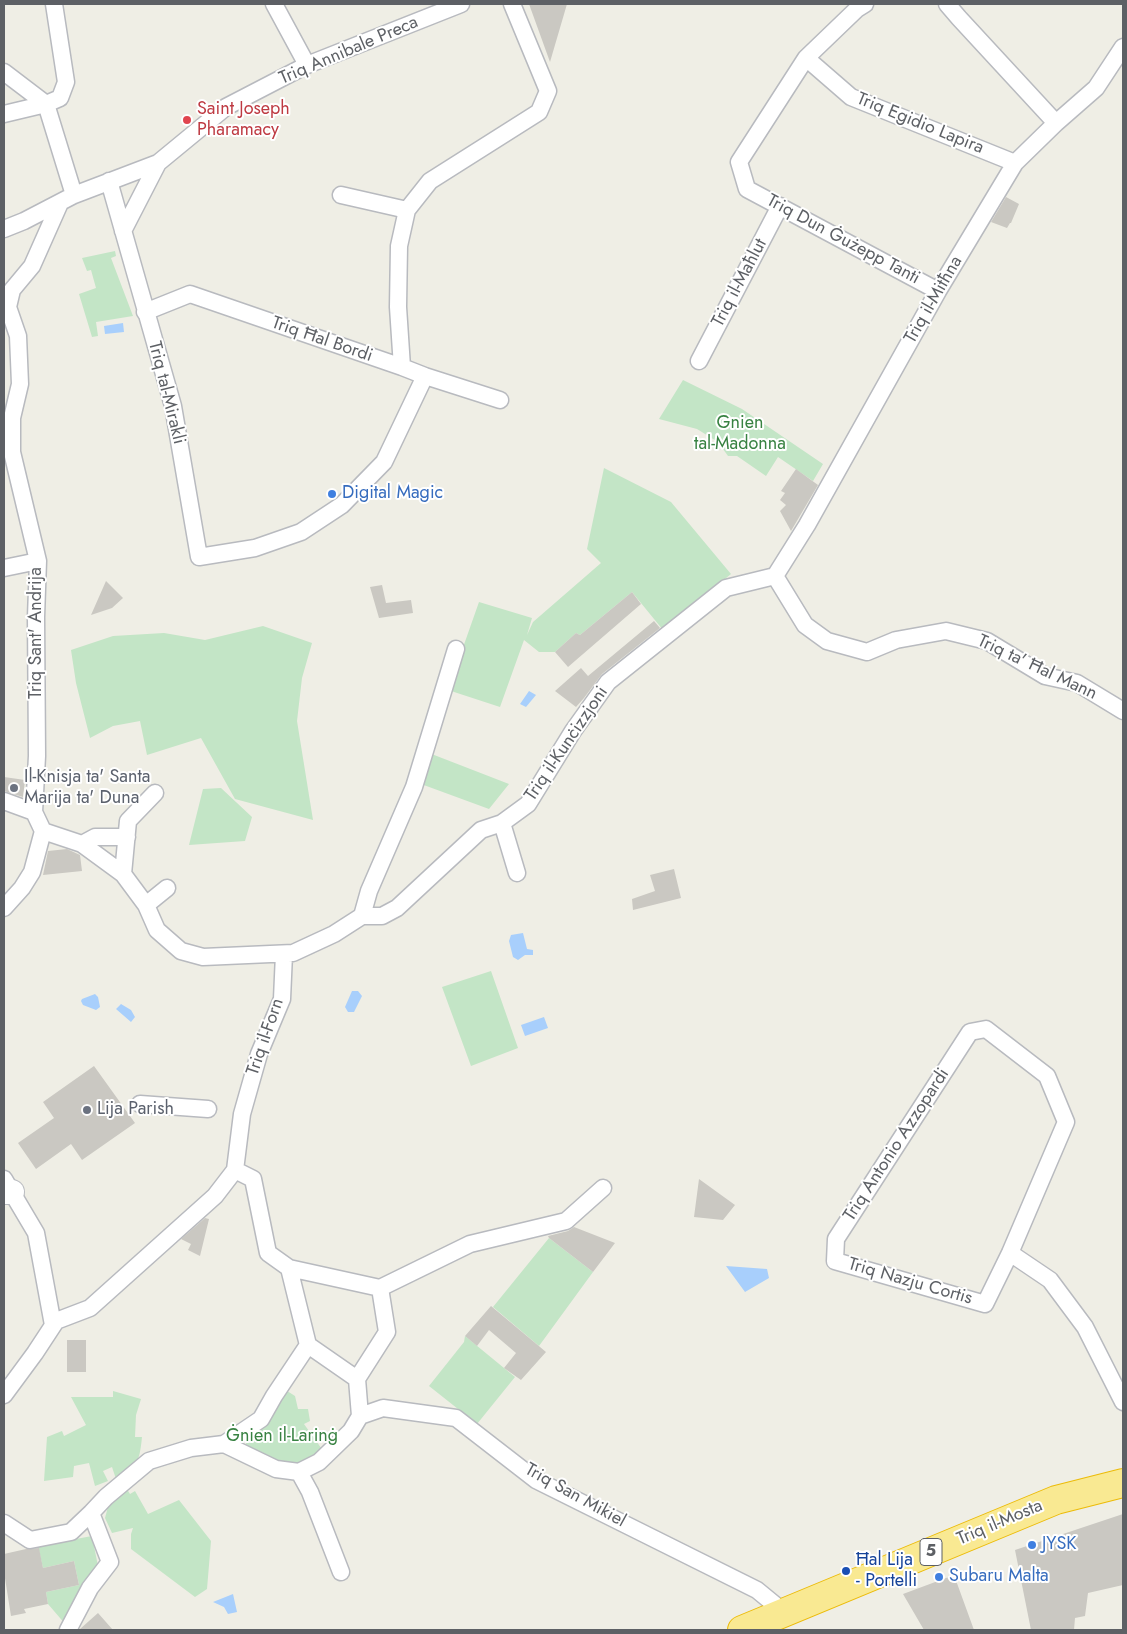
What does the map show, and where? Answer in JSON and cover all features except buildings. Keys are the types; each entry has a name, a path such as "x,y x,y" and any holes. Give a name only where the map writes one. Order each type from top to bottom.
{"highway":[{"name":"Triq il-Mosta","path":"782,1622 1056,1500 1123,1483"},
{"name":"Triq il-Mosta","path":"742,1630 782,1622 982,1550 1069,1513 1123,1496"}],"street":[{"path":"4,114 46,104 60,98 66,82 54,4"},
{"path":"274,4 307,65"},
{"name":"Triq Annibale Preca","path":"4,229 109,181 158,163 226,107 307,65 461,4"},
{"path":"402,367 398,307 399,246 407,210 430,181 539,112 548,91 512,4"},
{"path":"806,58 857,9 866,4"},
{"path":"947,4 1056,122"},
{"name":"Triq il-Mitħna","path":"775,576 807,525 938,291 1015,163 1056,122 1096,88 1123,47"},
{"name":"Triq Egidio Lapira","path":"806,58 851,97 1015,163"},
{"name":"Triq Dun Ġużepp Tanti","path":"806,58 739,162 747,189 938,291"},
{"path":"4,72 46,104 67,199"},
{"path":"123,231 158,163"},
{"name":"Triq tal-Mirakli","path":"109,181 173,406 199,557 255,548 301,532 342,505 384,462 425,376"},
{"path":"341,195 407,210"},
{"name":"Triq Sant' Andrija","path":"34,812 37,756 36,617 38,561 12,452 12,418 20,384 18,336 8,307 12,290 32,266 67,199"},
{"name":"Triq il-Maħlut","path":"699,361 780,206"},
{"name":"Triq Ħal Bordi","path":"145,312 190,294 425,376 500,400"},
{"path":"4,568 38,561"},
{"name":"Triq ta' Ħal Mann","path":"775,576 805,625 827,642 867,652 896,640 946,631 987,641 1045,676 1077,683 1123,711"},
{"name":"Triq il-Kunċizzjoni","path":"284,954 334,934 362,916 382,916 397,908 481,830 502,823 528,804 573,731 608,682 726,588 775,576"},
{"path":"362,916 368,891 414,788 456,649"},
{"path":"123,874 128,821 155,794"},
{"path":"4,801 34,812 43,831 32,872 22,888 4,908"},
{"path":"502,823 517,873"},
{"path":"43,831 82,844 123,874 146,905 157,930 181,951 203,957 284,954"},
{"path":"82,844 95,837 127,837"},
{"path":"146,905 166,888"},
{"name":"Triq il-Forn","path":"235,1170 242,1114 259,1054 282,999 284,954"},
{"name":"Triq Antonio Azzopardi","path":"835,1261 836,1239 970,1032 986,1029 1047,1076 1066,1122 1010,1253"},
{"path":"140,1104 208,1109"},
{"path":"4,1395 56,1321 90,1308 215,1196 235,1170 253,1179 268,1253 289,1268 380,1288 470,1244 566,1221 602,1188"},
{"path":"6,1188 36,1233 53,1325"},
{"path":"1010,1253 1050,1280 1085,1327 1123,1402"},
{"name":"Triq Nazju Cortis","path":"835,1261 984,1304 1010,1253"},
{"path":"289,1268 308,1345 357,1379"},
{"path":"224,1444 276,1469 299,1472 318,1462 351,1431 360,1416 357,1379 387,1332 380,1288"},
{"path":"4,1523 30,1540 71,1532 106,1497 150,1461 191,1448 224,1444 261,1419 308,1345"},
{"name":"Triq San Mikiel","path":"360,1416 383,1408 456,1418 536,1480 757,1590 782,1622"},
{"path":"299,1472 310,1492 342,1572"},
{"path":"68,1630 90,1588 110,1562 91,1513"}],"green space":[{"path":"115,251 116,256 111,258 133,316 96,322 98,336 92,337 79,294 96,288 91,270 87,271 82,258"},
{"name":"Gnien tal-Madonna","path":"683,380 742,409 823,464 813,481 778,457 766,476 737,456 728,456 718,442 697,429 659,419"},
{"path":"604,468 671,502 731,574 663,630 632,592 580,635 576,633 555,652 539,652 524,640 500,707 448,690 479,602 532,618 527,635 533,622 601,563 587,549"},
{"path":"263,626 312,643 302,678 297,721 313,820 235,799 201,738 147,755 140,721 113,726 90,738 76,683 71,650 113,636 164,633 205,640"},
{"path":"429,753 509,784 489,809 421,784"},
{"path":"221,788 252,817 245,841 189,845 203,789"},
{"path":"491,971 518,1048 471,1066 442,987"},
{"path":"549,1238 593,1272 539,1346 493,1307"},
{"path":"465,1336 515,1377 477,1424 429,1386 464,1342"},
{"name":"Ġnien il-Larinġ","path":"284,1389 295,1396 298,1409 308,1409 310,1421 304,1424 324,1452 302,1463 270,1461 244,1450 249,1434"},
{"path":"113,1391 141,1399 136,1415 135,1437 142,1437 140,1453 133,1466 116,1479 112,1467 103,1471 108,1481 95,1486 89,1463 74,1466 73,1477 44,1481 47,1437 62,1431 64,1436 86,1425 71,1397 113,1397"},
{"path":"125,1486 130,1494 135,1491 148,1514 179,1500 211,1541 207,1589 195,1597 131,1549 133,1528 112,1533 105,1518 109,1503"},
{"path":"92,1536 102,1586 66,1625 48,1604 46,1592 79,1585 74,1561 43,1568 38,1546"}],"water":[{"path":"123,323 124,332 105,334 104,326"},
{"path":"529,691 536,695 526,707 520,704"},
{"path":"523,933 527,949 533,950 533,955 525,955 518,960 513,957 509,941 511,935"},
{"path":"352,991 358,991 362,996 354,1012 348,1012 345,1007"},
{"path":"95,994 98,997 100,1007 96,1010 83,1005 82,999"},
{"path":"121,1004 131,1010 135,1017 131,1022 116,1009"},
{"path":"544,1017 548,1028 525,1036 521,1025"},
{"path":"726,1266 767,1269 769,1278 745,1292"},
{"path":"233,1594 237,1612 228,1614 224,1607 213,1602"}],"place":[{"name":"Saint Joseph Pharamacy","path":"187,120"},
{"name":"Digital Magic","path":"332,494"},
{"name":"Il-Knisja ta' Santa Marija ta' Duna","path":"14,788"},
{"name":"Lija Parish","path":"87,1110"},
{"name":"JYSK","path":"1032,1545"},
{"name":"Ħal Lija - Portelli","path":"846,1571"},
{"name":"Subaru Malta","path":"939,1577"}]}
